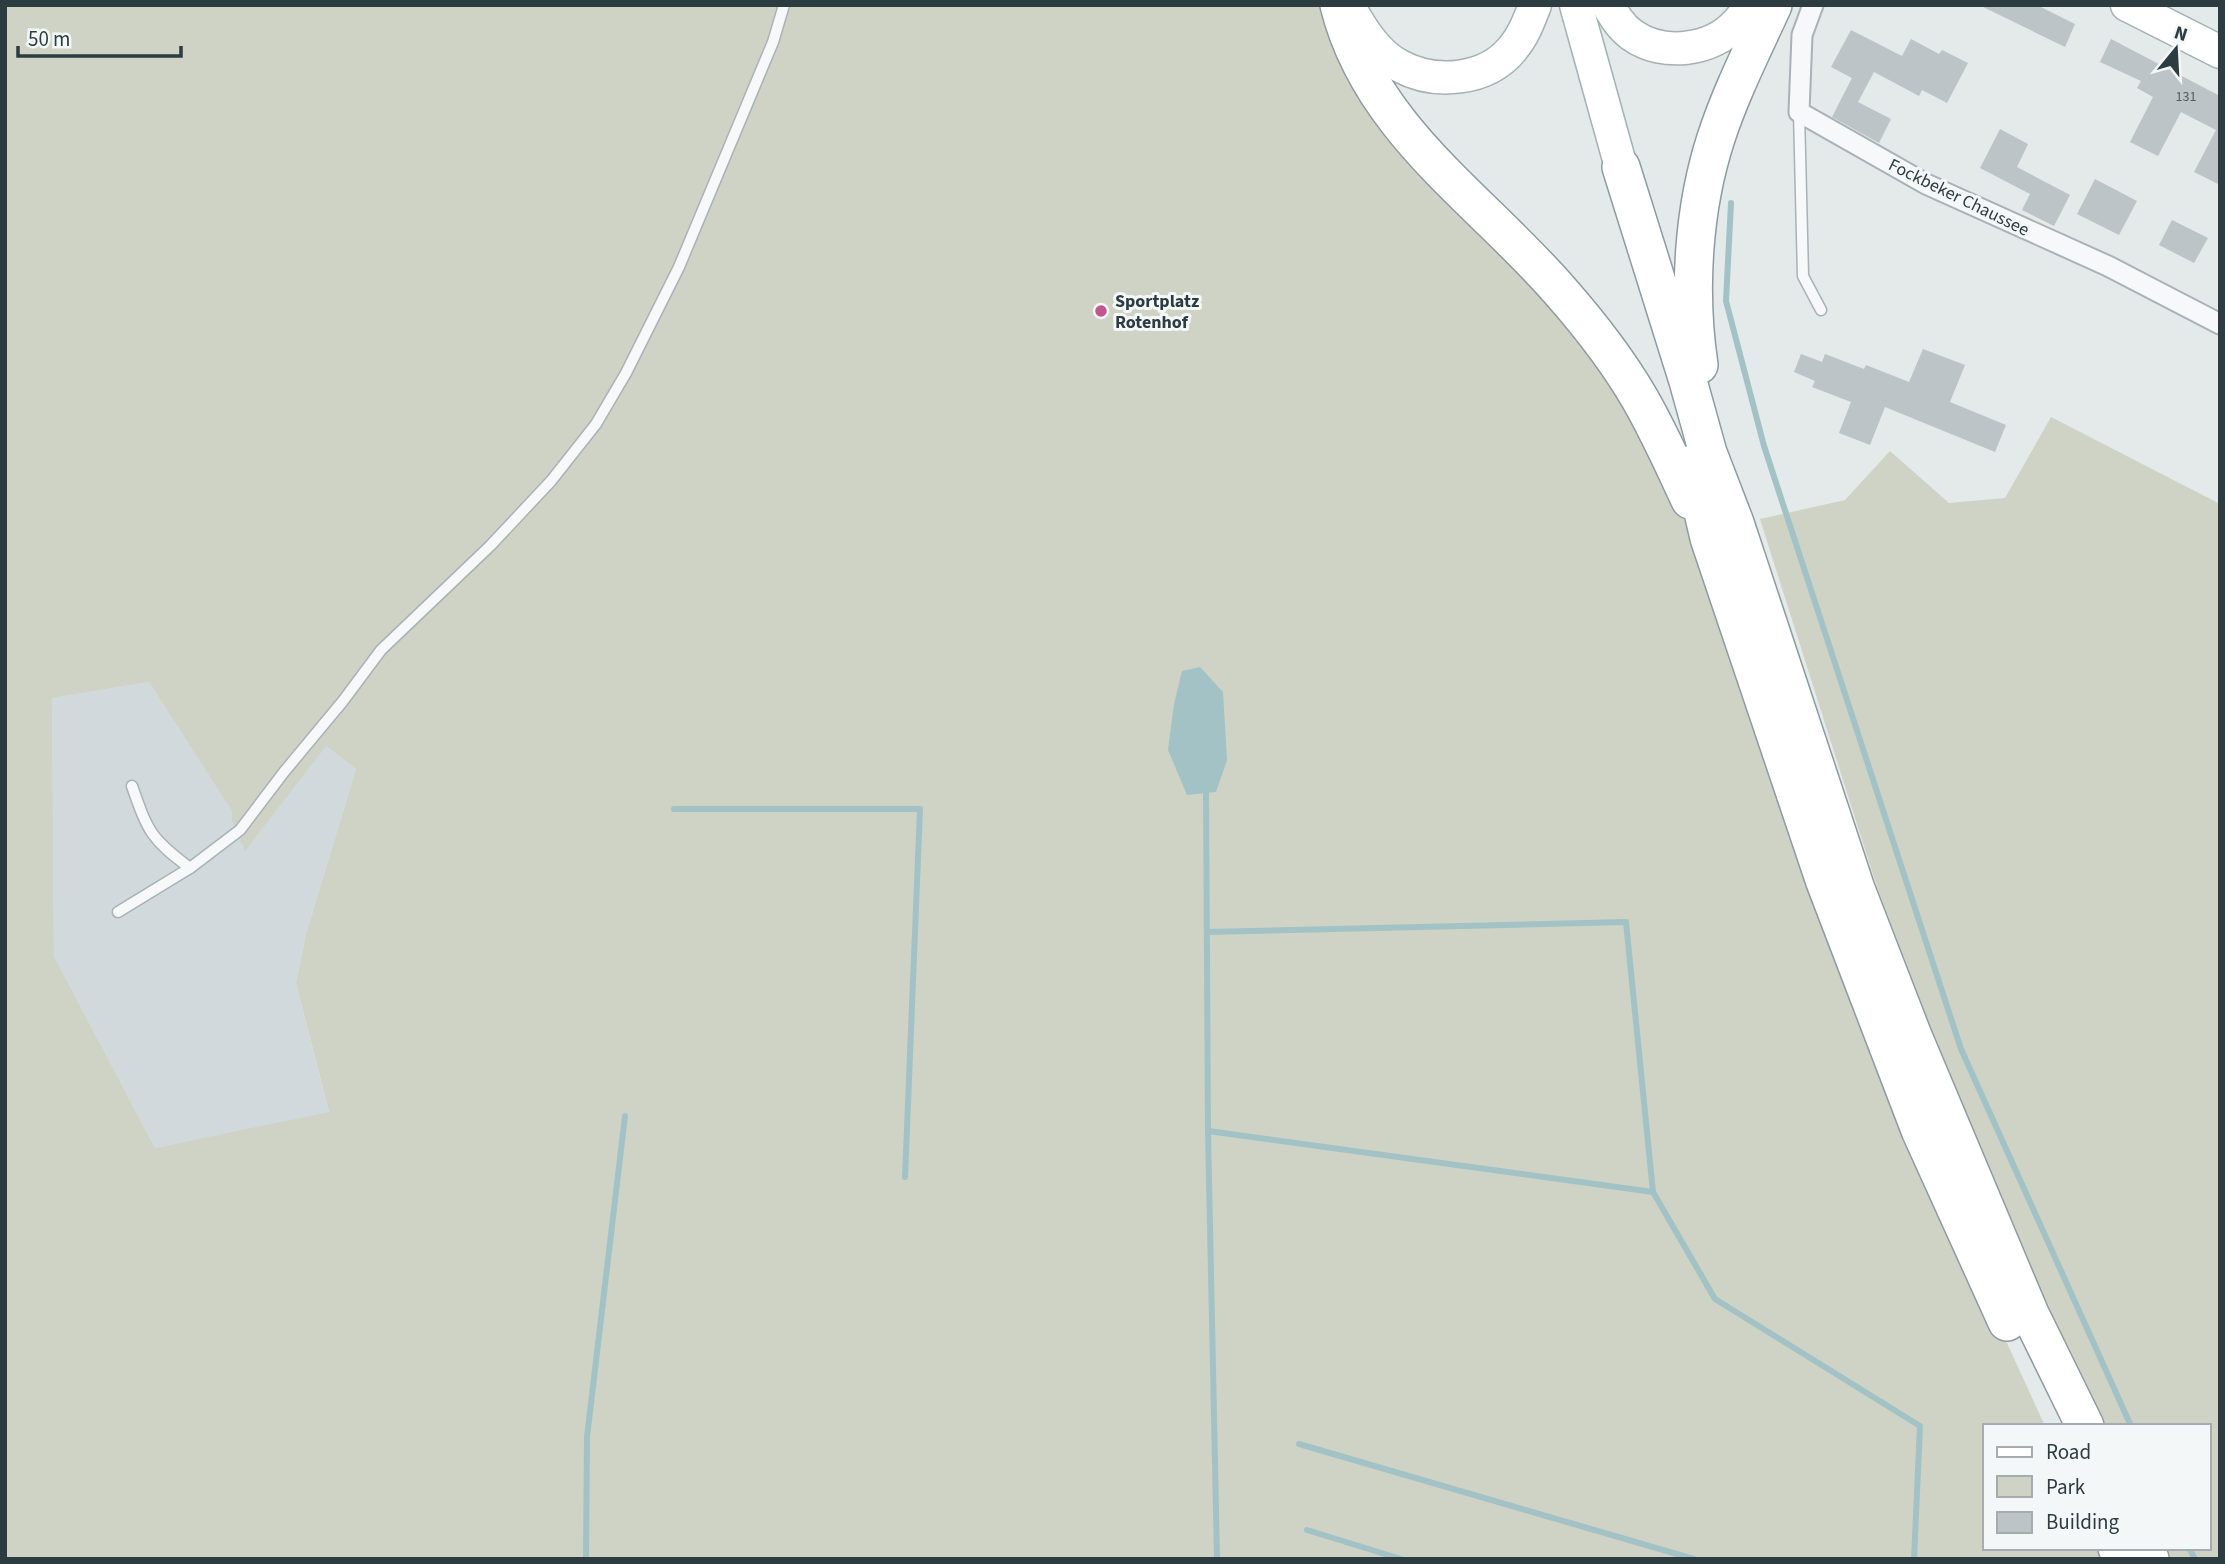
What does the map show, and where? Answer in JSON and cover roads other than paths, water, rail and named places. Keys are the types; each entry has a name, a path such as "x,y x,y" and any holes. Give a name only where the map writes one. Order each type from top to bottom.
{"highway":[{"path":"1339,5 1346,33 1369,82 1392,115 1447,179 1539,268 1623,372 1722,531"},
{"path":"1773,5 1738,81 1716,138 1697,228 1695,342 1722,531 1825,882 1920,1130 2056,1424"},
{"path":"1621,167 1650,312 1683,428 1913,1037 2030,1314 2084,1424"}],"main road":[{"path":"1348,5 1380,51 1398,66 1421,75 1441,78 1479,72 1494,64 1512,50 1525,31 1535,5"},
{"path":"1576,5 1621,167"},
{"path":"1608,5 1617,21 1633,36 1658,47 1692,48 1720,37 1738,23 1750,5"},
{"path":"2127,5 2220,52"}],"street":[{"path":"1799,112 1802,35 1813,5"},
{"name":"Fockbeker Chaussee","path":"1799,112 1926,184 2108,266 2220,324"}],"lane":[{"path":"118,912 190,868 240,830 381,650 490,546 551,481 596,424 626,373 679,267 773,41 784,5"},
{"path":"1799,112 1803,276 1821,310"},
{"path":"132,786 145,825 161,847 190,868"}],"water":[{"path":"1200,667 1223,692 1227,760 1216,792 1187,795 1168,750 1174,704 1182,671"}],"waterway":[{"path":"1731,203 1726,301 1764,446 1961,1049 2130,1424"},
{"path":"1206,793 1208,1131 1217,1559"},
{"path":"674,809 920,809 905,1177"},
{"path":"1207,932 1626,922 1653,1192 1715,1299 1920,1426 1914,1559"},
{"path":"586,1559 587,1437 625,1116"},
{"path":"1208,1131 1653,1192"},
{"path":"1299,1444 1694,1559"},
{"path":"1307,1530 1401,1559"},
{"path":"2190,1550 2195,1559"}],"place":[{"name":"Sportplatz Rotenhof","path":"1101,311"}]}
